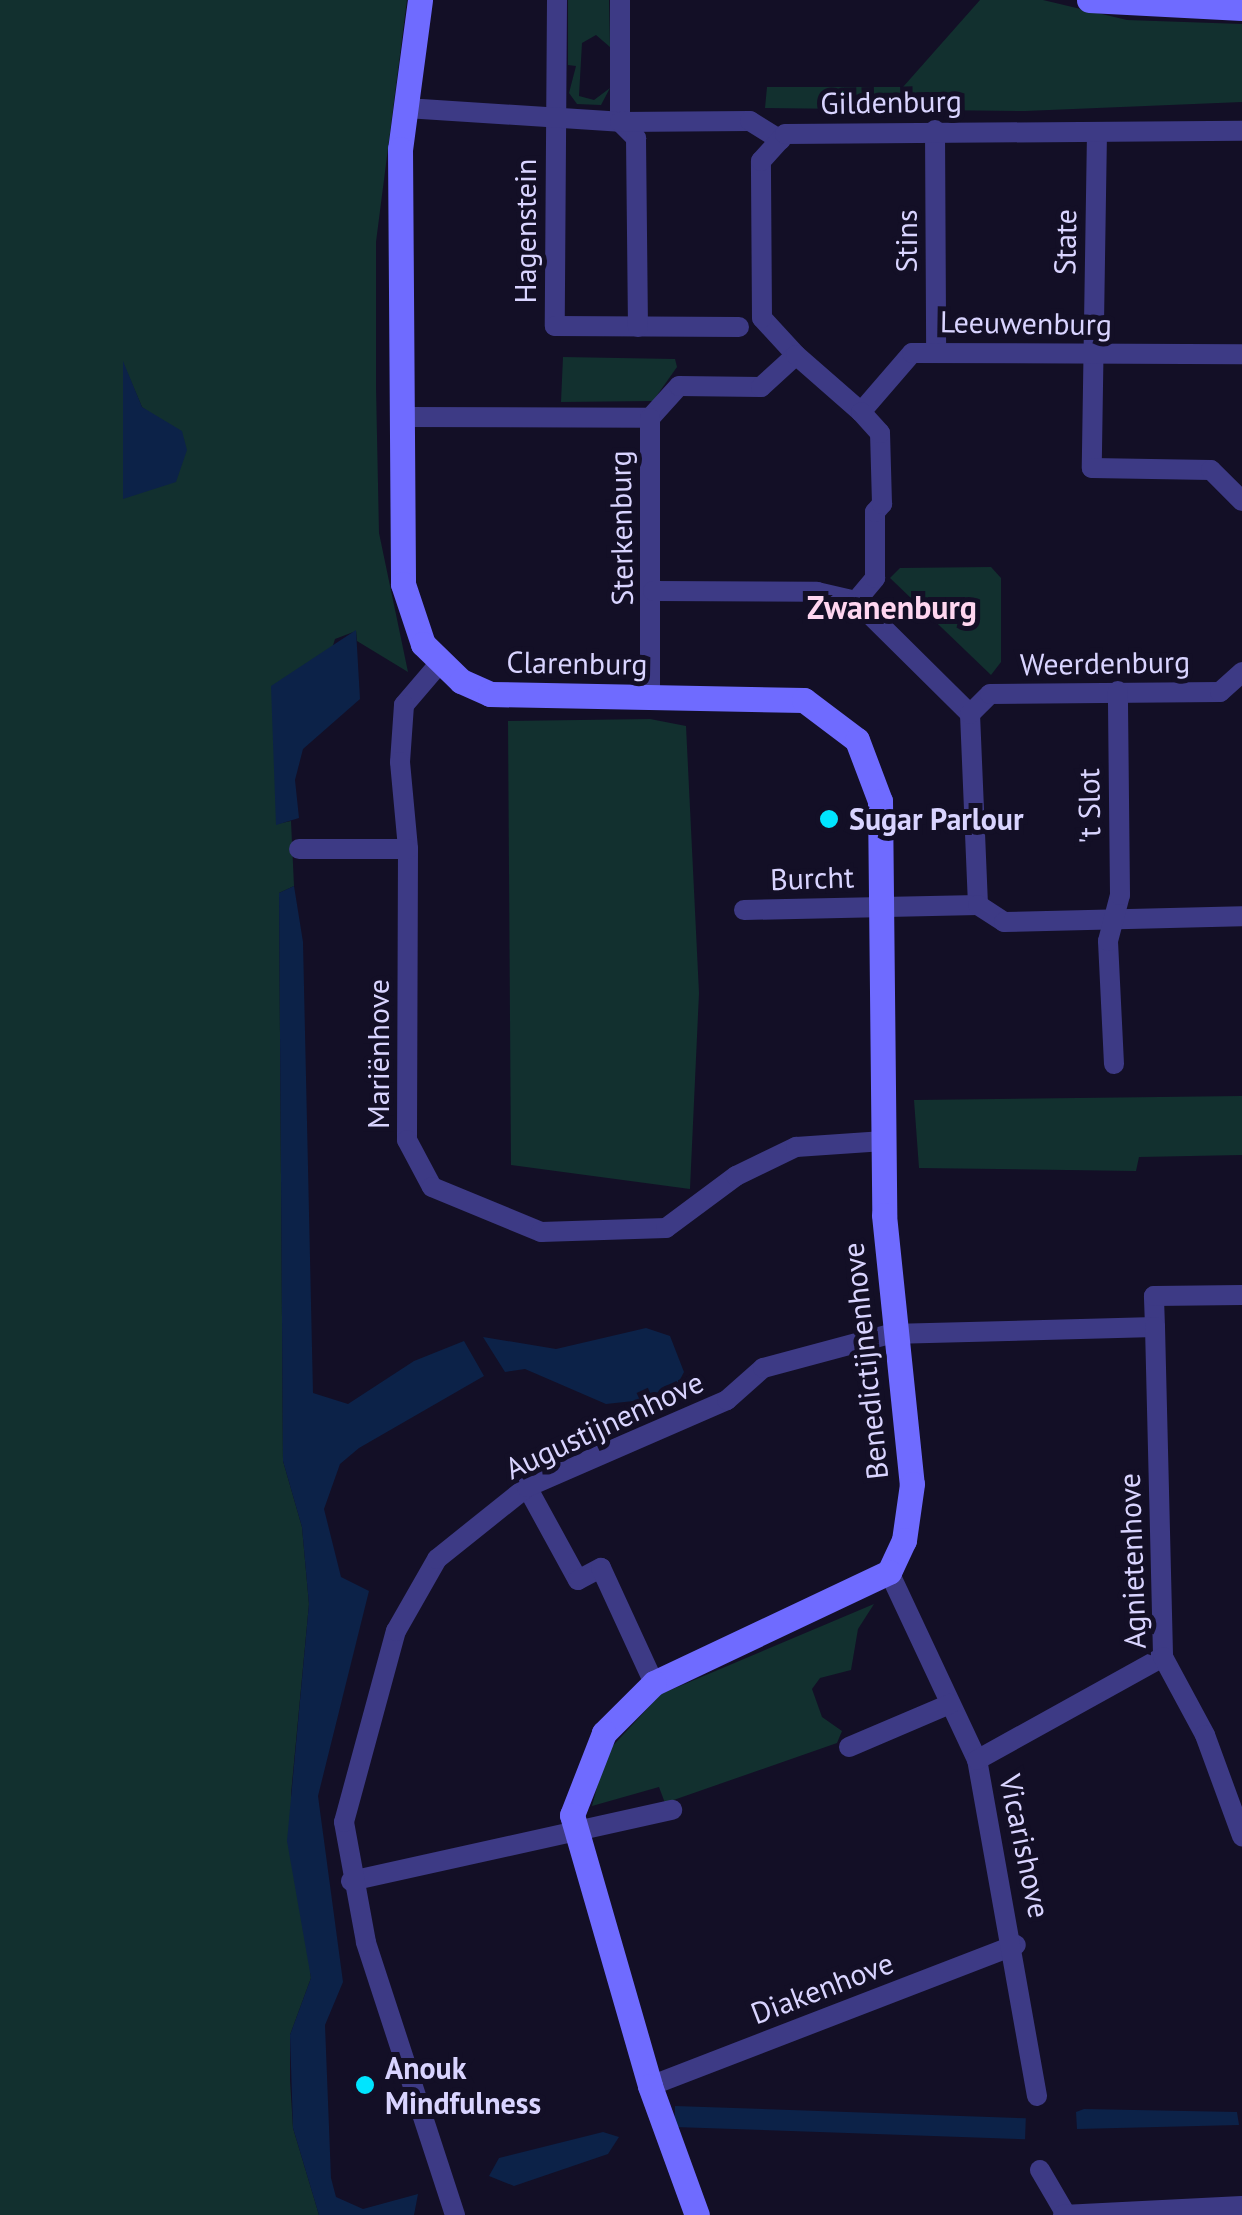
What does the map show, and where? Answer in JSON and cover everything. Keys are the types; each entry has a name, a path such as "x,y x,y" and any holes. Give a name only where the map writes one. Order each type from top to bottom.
{"street":[{"name":"Clarenburg","path":"420,0 406,108 403,584 409,618 439,664 490,694 772,694 832,715 872,768 882,906 884,1141"},
{"name":"Hagenstein","path":"557,0 554,326 740,327"},
{"path":"620,0 620,122 636,138 638,327"},
{"path":"1089,0 1242,8"},
{"name":"Hagenstein","path":"406,108 444,115 554,113 620,122 750,120 780,140"},
{"name":"Gildenburg","path":"796,355 762,318 760,161 780,140 935,130 1242,131"},
{"name":"Stins","path":"935,130 936,352"},
{"name":"State","path":"1094,354 1097,132"},
{"name":"Leeuwenburg","path":"861,412 912,353 1242,354"},
{"path":"1094,354 1092,468 1211,470 1242,501"},
{"path":"404,417 650,418 679,386 761,387 796,355 880,433 882,504 875,512 875,578 856,601"},
{"name":"Sterkenburg","path":"650,418 653,592 650,697"},
{"path":"653,592 816,592 856,601 970,714 978,905 1004,922 1242,916"},
{"name":"Mariënhove","path":"439,664 404,705 400,762 408,849 406,1140 432,1187 541,1232 647,1230 666,1228 736,1176 796,1147 884,1141"},
{"name":"Weerdenburg","path":"970,714 990,694 1220,692 1240,677"},
{"name":"'t Slot","path":"1114,1064 1112,919 1120,895 1118,692"},
{"path":"298,849 408,849"},
{"name":"Burcht","path":"744,910 978,905"},
{"name":"Benedictijnenhove","path":"884,1141 890,1334 912,1484 904,1540 888,1572"},
{"name":"Agnietenhove","path":"1242,1295 1154,1296 1163,1658 1205,1735 1242,1836"},
{"path":"890,1334 1155,1328"},
{"name":"Augustijnenhove","path":"455,2215 352,1881 344,1822 396,1631 437,1559 528,1488 727,1400 764,1368 890,1334"},
{"path":"528,1488 578,1580 601,1568 654,1683"},
{"path":"696,2215 650,2086 575,1834 572,1816 604,1734 654,1683 888,1572 976,1760"},
{"name":"Vicarishove","path":"1036,2096 1016,1944 976,1760 1163,1658"},
{"path":"850,1747 950,1704"},
{"path":"352,1881 672,1810"},
{"name":"Diakenhove","path":"650,2086 1016,1944"},
{"path":"1040,2170 1064,2213 1242,2206"}],"green space":[{"path":"0,0 407,0 376,242 376,387 379,533 408,672 357,641 356,631 335,639 277,824 291,821 294,886 279,893 283,1461 302,1527 309,1604 291,1794 311,1978 290,2035 290,2080 293,2128 319,2215 0,2215","holes":["124,365 142,407 172,430 124,498"]},
{"path":"568,0 609,0 610,47 596,35 582,43 579,96 594,100 610,88 601,105 577,104 569,93 576,66 568,65"},
{"path":"980,0 1043,0 1127,20 1242,24 1242,102 1025,111 765,108 767,87 903,87"},
{"path":"563,357 675,359 677,367 653,401 561,402"},
{"path":"991,567 1001,578 1001,662 991,675 890,578 900,568"},
{"path":"650,719 686,726 699,993 690,1189 511,1165 508,721"},
{"path":"1242,1096 1242,1155 1139,1157 1136,1171 919,1168 914,1100"},
{"path":"874,1604 858,1629 851,1670 820,1678 812,1689 822,1717 842,1731 837,1743 665,1803 659,1787 592,1806 606,1753 661,1694"}],"water":[{"path":"123,361 142,407 182,431 187,450 176,482 123,499"},
{"path":"356,630 360,699 303,749 295,780 299,818 276,825 271,686"},
{"path":"294,886 303,942 313,1393 348,1404 414,1361 464,1341 484,1376 359,1448 340,1464 324,1509 341,1577 369,1591 318,1796 343,1982 325,2025 331,2178 336,2197 363,2209 418,2194 414,2215 319,2215 293,2128 290,2035 311,1978 287,1841 309,1604 302,1527 283,1461 279,893"},
{"path":"646,1328 670,1336 684,1372 676,1387 652,1399 606,1404 525,1369 505,1372 483,1337 556,1349"},
{"path":"675,2106 1026,2118 1025,2139 674,2127"},
{"path":"1076,2112 1237,2112 1239,2125 1077,2129"},
{"path":"603,2132 619,2137 608,2154 514,2186 489,2176 499,2158"}],"place":[{"name":"Sugar Parlour","path":"829,819"},
{"name":"Anouk Mindfulness","path":"365,2085"}],"district":[{"name":"Zwanenburg","path":"892,607"}]}
